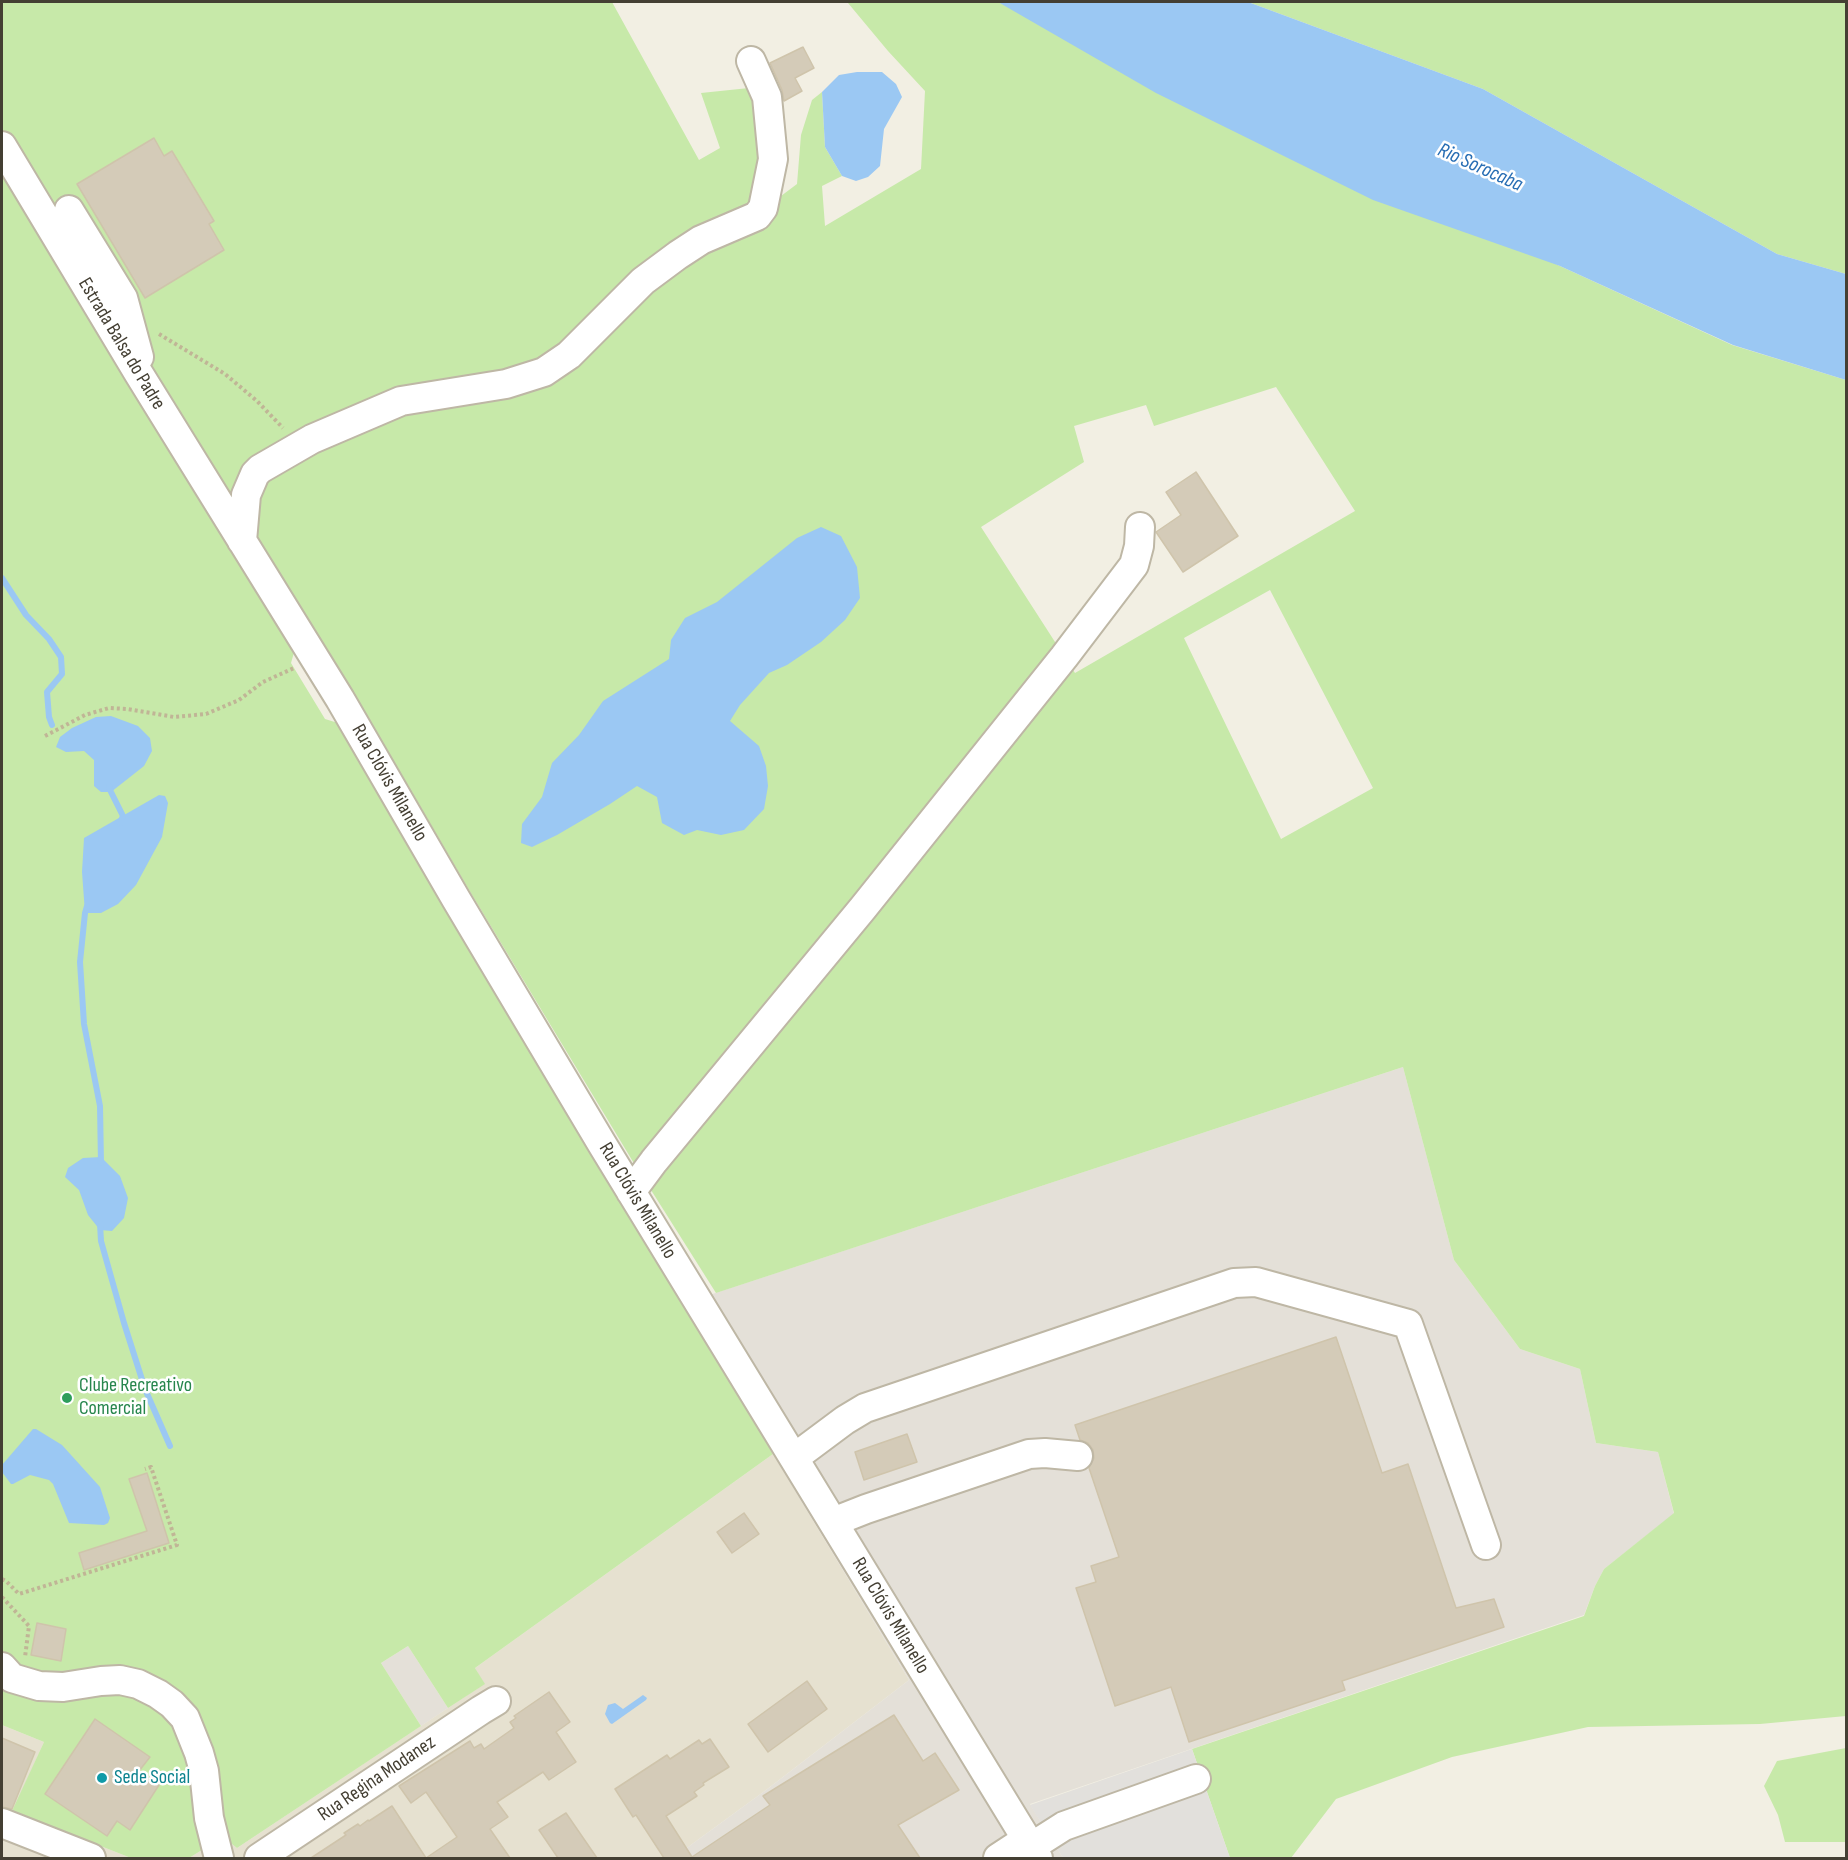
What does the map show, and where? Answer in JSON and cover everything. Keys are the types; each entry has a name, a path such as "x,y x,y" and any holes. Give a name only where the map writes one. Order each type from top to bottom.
{"street":[{"path":"242,541 246,495 255,474 312,439 401,401 506,384 544,372 569,355 643,281 678,255 701,240 757,216 763,208 773,159 767,97 751,61"},
{"name":"Estrada Balsa do Padre","path":"2,146 242,541"},
{"path":"69,210 123,298 136,342 140,364 139,374"},
{"path":"631,1192 863,908 1134,566 1139,546 1140,527"},
{"name":"Rua Clóvis Milanello","path":"242,541 340,699 462,910 631,1192 1032,1848"},
{"path":"794,1458 845,1419 865,1408 1234,1283 1256,1282 1408,1324 1486,1545"},
{"path":"833,1522 1029,1454 1078,1456"},
{"path":"11,1674 39,1686 55,1687 120,1680 138,1684 172,1704 185,1718 204,1771 209,1818 219,1858"},
{"name":"Rua Regina Modanez","path":"259,1858 496,1701"},
{"path":"998,1858 1032,1848 1064,1826 1196,1779"},
{"path":"202,1858 191,1825 209,1818"},
{"path":"2,1823 91,1858"}],"path":[{"path":"155,331 225,374 290,434 312,439"},
{"path":"45,736 85,715 109,708 183,717 216,711 239,700 263,682 313,657"},
{"path":"2,1579 19,1594 177,1545 151,1467 145,1469"},
{"path":"2,1597 29,1626 11,1674"}],"shaded area":[{"path":"1403,1067 1454,1260 1520,1349 1580,1369 1596,1443 1658,1452 1674,1514 1604,1569 1584,1615 1030,1804 1063,1858 673,1858 909,1680 685,1303"},
{"path":"773,1454 909,1680 673,1858 189,1858 223,1837 237,1848 484,1684 475,1668"},
{"path":"408,1646 448,1708 421,1726 381,1663"},
{"path":"2,1725 44,1742 13,1811 131,1858 2,1858"},
{"path":"1192,1749 1230,1858 1063,1858 1030,1805"}],"green space":[{"path":"2,2 612,2 699,160 720,148 701,93 749,88 762,97 777,199 797,184 801,135 812,100 822,92 825,147 842,176 822,186 825,226 921,169 925,91 848,3 843,2 998,2 1732,345 1846,380 1846,1716 1760,1724 1588,1727 1452,1757 1336,1799 1291,1858 1230,1858 1192,1749 1584,1616 1604,1569 1674,1513 1658,1452 1596,1443 1580,1369 1520,1349 1454,1260 1403,1067 716,1293 651,1190 659,1167 635,1165 469,890 354,693 321,645 253,531 229,503 2,134","holes":["1276,387 1355,511 1075,673 981,527 1084,462 1074,426 1146,405 1154,426","1270,590 1373,788 1281,839 1184,638"]},
{"path":"1248,2 1846,2 1846,274 1777,254 1483,89"},
{"path":"2,159 295,649 291,663 325,719 338,723 773,1454 475,1668 485,1684 448,1708 408,1646 381,1663 421,1726 237,1848 223,1837 189,1858 131,1858 12,1811 44,1742 2,1725"},
{"path":"1846,1748 1846,1842 1785,1842 1778,1815 1764,1786 1777,1761"}],"water":[{"name":"Rio Sorocaba","path":"998,2 1248,2 1483,89 1777,254 1846,274 1846,380 1733,345 1560,266 1373,200 1156,93"},
{"path":"882,72 896,84 902,97 884,129 880,166 868,177 856,181 842,176 825,147 822,92 839,75"},
{"path":"821,527 841,536 857,567 860,598 845,620 821,642 787,665 769,673 740,705 730,721 759,746 766,766 768,786 764,809 744,830 721,835 697,830 684,835 662,823 657,797 637,786 557,835 532,847 521,843 522,824 542,797 552,763 579,735 603,701 669,659 671,640 685,618 717,602 797,538"},
{"path":"111,716 138,726 150,738 152,751 144,766 111,792 101,792 94,786 94,760 84,751 66,752 56,747 60,737 72,728 96,717"},
{"path":"159,795 165,796 168,803 162,837 136,885 118,904 101,913 85,913 82,872 84,838"},
{"path":"101,1157 120,1176 128,1198 124,1218 112,1231 100,1230 88,1215 79,1190 65,1177 68,1168 83,1158"},
{"path":"33,1429 62,1445 100,1487 110,1518 108,1523 104,1525 69,1523 53,1484 49,1480 30,1475 11,1484 2,1472 2,1465"},
{"path":"643,1695 647,1698 646,1700 612,1724 610,1723 605,1714 608,1705 615,1703 623,1709"}],"building":[{"path":"803,47 814,68 795,78 802,91 784,101 782,90 770,63"},
{"path":"154,138 164,156 172,151 214,221 209,224 224,250 145,298 77,184"},
{"path":"1196,472 1238,536 1183,572 1156,532 1181,515 1166,492"},
{"path":"1336,1337 1382,1473 1408,1464 1456,1608 1494,1599 1504,1627 1342,1681 1345,1690 1189,1742 1171,1687 1115,1706 1076,1588 1096,1582 1091,1566 1119,1557 1089,1468 1094,1458 1093,1450 1088,1443 1080,1440 1075,1425"},
{"path":"907,1434 917,1462 864,1480 855,1452"},
{"path":"147,1473 169,1543 84,1570 79,1553 147,1531 129,1479"},
{"path":"744,1513 759,1534 732,1553 717,1532"},
{"path":"37,1623 66,1629 61,1661 31,1655"},
{"path":"807,1681 827,1709 768,1752 748,1724"},
{"path":"549,1692 570,1722 556,1732 576,1762 549,1780 543,1772 497,1802 508,1817 490,1829 510,1858 426,1858 457,1837 426,1792 411,1803 399,1786 470,1741 474,1748 481,1744 484,1749 514,1728 510,1722 516,1718 514,1716"},
{"path":"894,1715 923,1761 935,1753 959,1790 898,1825 920,1858 664,1858 636,1815 633,1817 615,1789 667,1755 670,1759 699,1740 702,1744 710,1739 729,1767 703,1783 704,1785 694,1792 697,1796 666,1816 692,1857 770,1805 763,1796"},
{"name":"Sede Social","path":"95,1719 150,1757 139,1771 159,1785 130,1830 117,1821 107,1836 45,1794"},
{"path":"2,1738 35,1752 12,1809 2,1807"},
{"path":"392,1806 426,1858 311,1858 346,1835 344,1833 358,1824 360,1826"},
{"path":"566,1813 597,1858 558,1858 539,1830"}],"waterway":[{"path":"2,578 26,615 49,639 61,657 62,674 47,692 52,725"},
{"path":"109,786 123,816 120,823"},
{"path":"87,906 80,962 84,1024 100,1106 101,1163"},
{"path":"100,1224 101,1241 124,1323 145,1389 170,1446"}],"place":[{"name":"Clube Recreativo Comercial","path":"67,1398"},
{"name":"Sede Social","path":"102,1778"}]}
